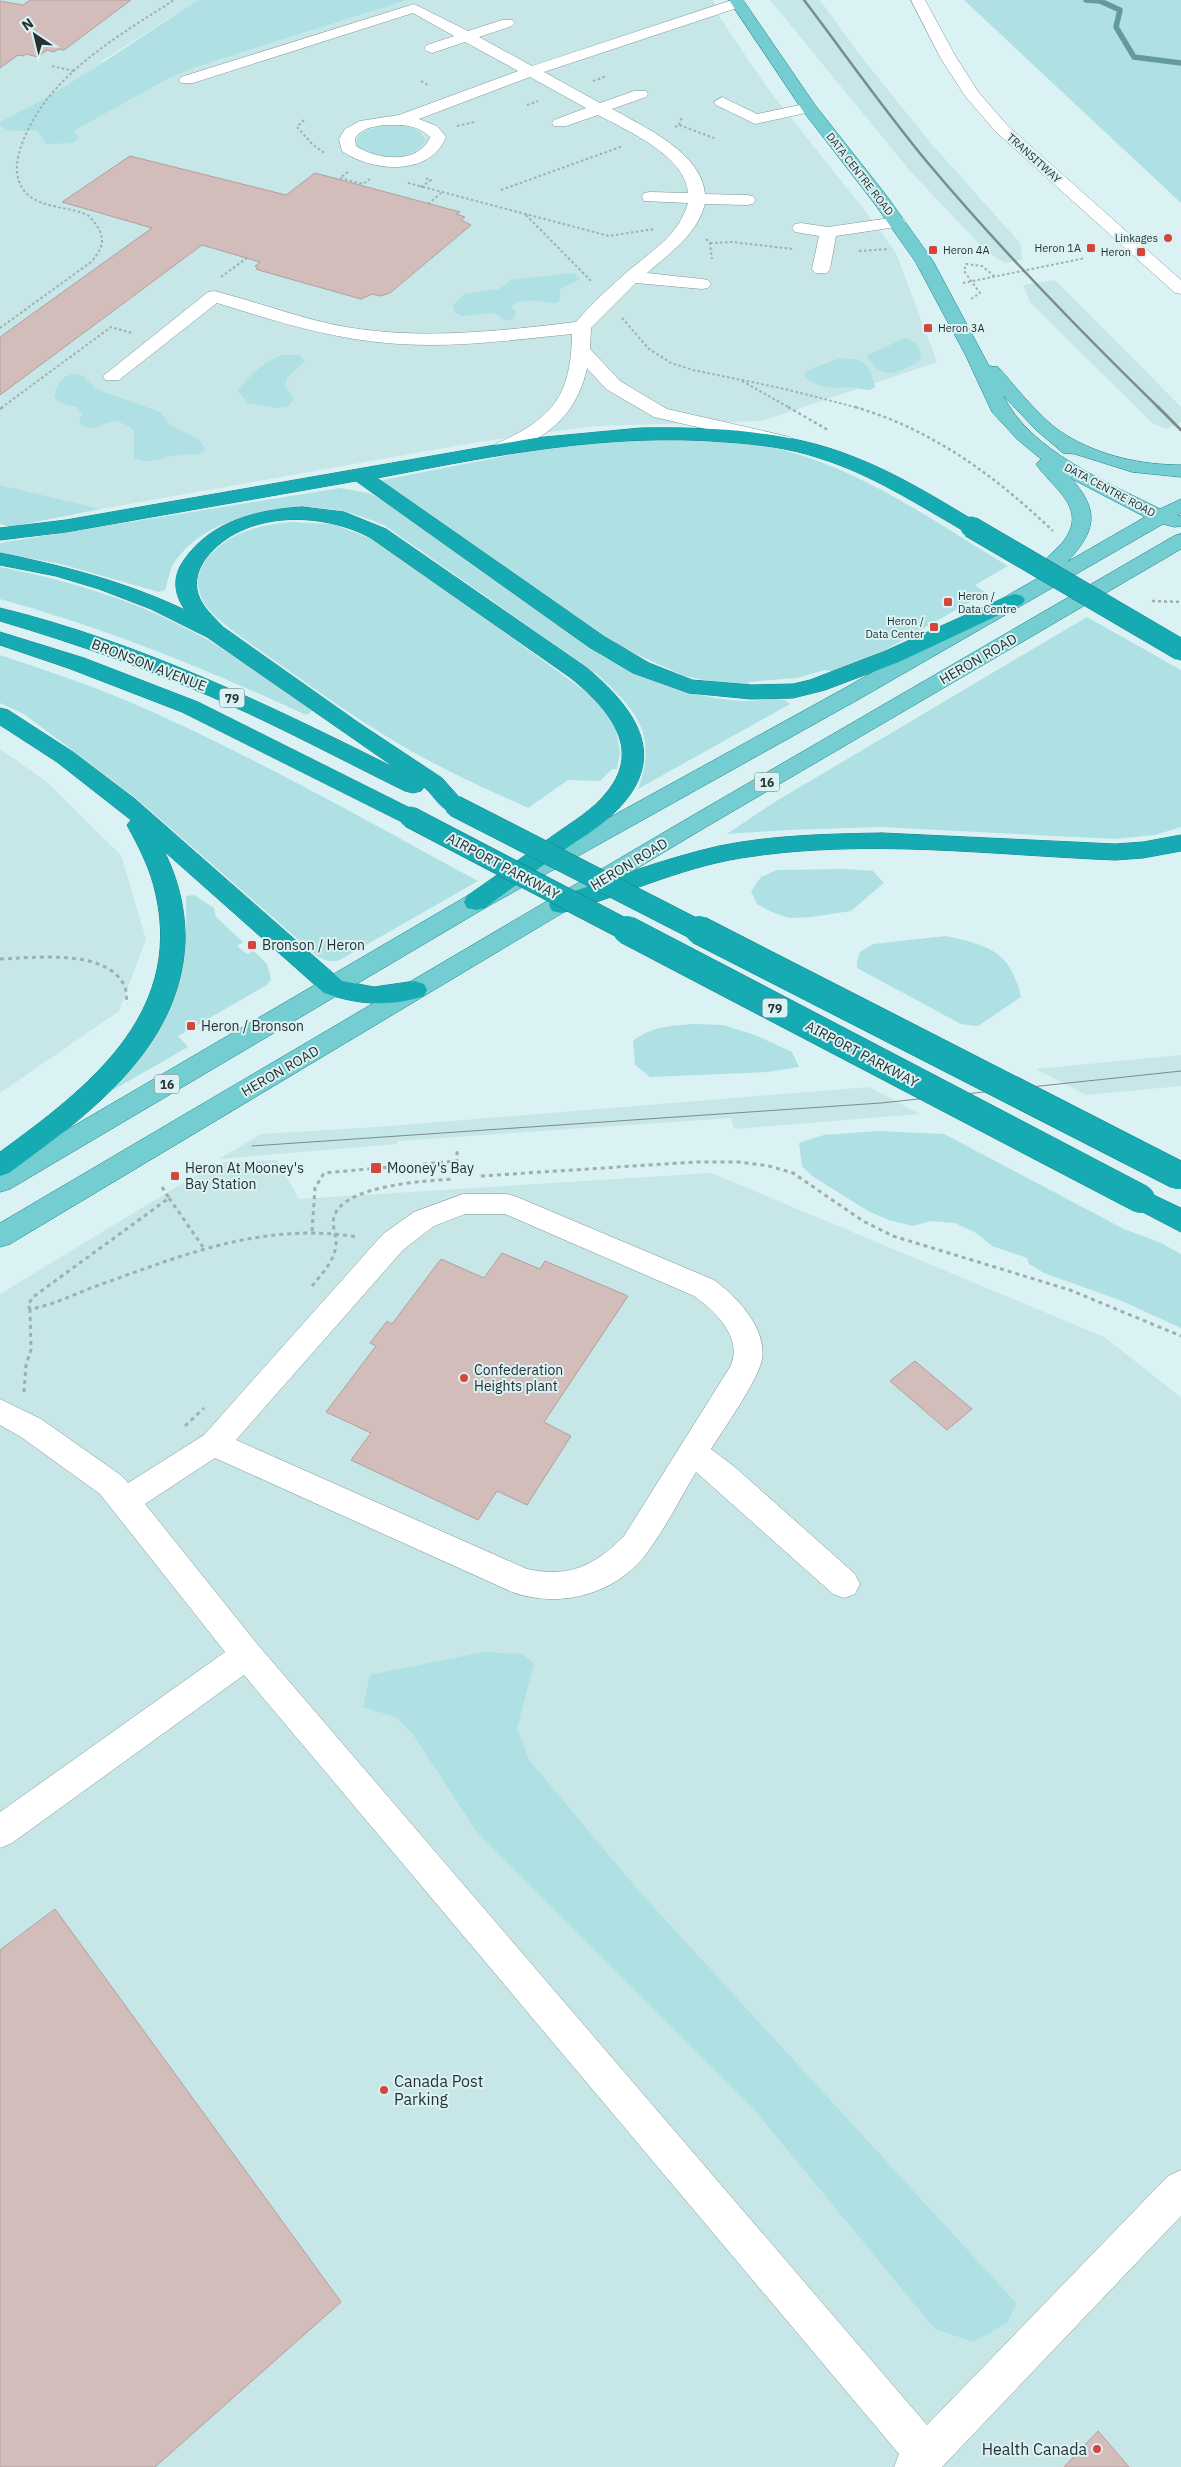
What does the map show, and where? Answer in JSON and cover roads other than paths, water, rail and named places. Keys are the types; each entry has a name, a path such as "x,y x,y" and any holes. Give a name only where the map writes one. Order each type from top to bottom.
{"highway":[{"path":"0,534 66,526 552,440 646,432 700,433 803,447 834,456 874,474 971,527 1181,650"},
{"path":"360,475 597,642 641,668 689,686 751,692 793,691 817,685 892,657 1015,600"},
{"path":"215,632 196,609 186,588 190,566 206,546 218,536 251,521 278,515 320,514 357,522 386,538 579,672 608,697 625,720 633,748 632,771 626,784 615,798 586,823 476,902"},
{"path":"0,559 51,569 106,585 166,608 215,632 351,728 434,783 455,806"},
{"name":"BRONSON AVENUE","path":"0,614 72,635 194,681 238,700 455,806"},
{"name":"BRONSON AVENUE","path":"0,638 76,662 190,708 410,817"},
{"path":"0,716 65,757 127,804 333,987 355,995 371,997 415,990"},
{"path":"0,1166 57,1124 102,1085 122,1063 148,1025 168,979 173,957 174,936 170,898 158,858 127,804"},
{"name":"79","path":"455,806 1179,1176"},
{"name":"AIRPORT PARKWAY","path":"410,817 1181,1221"},
{"path":"561,905 712,857 740,850 809,841 889,839 1116,852 1142,850 1181,843"}],"main road":[{"name":"DATA CENTRE ROAD","path":"737,2 809,108 897,222 924,261 974,354 1002,412 1024,435 1069,468 1176,512"},
{"name":"DATA CENTRE ROAD","path":"974,354 1055,438 1096,466 1176,512"},
{"path":"1015,600 1070,548 1077,538 1083,519 1081,507 1075,496 1024,435"},
{"path":"1055,438 1096,457 1122,465 1153,471 1181,471"},
{"name":"16","path":"0,1182 476,902 1176,512"},
{"name":"HERON ROAD","path":"0,1236 698,822 1181,540"}],"street":[{"name":"TRANSITWAY","path":"918,0 948,57 973,96 1002,129 1181,289"},
{"path":"401,120 420,123 434,130 438,137 438,144 432,151 422,156 393,162 364,158 348,148 346,142 348,136 354,130 375,122 401,120 532,71 737,2"},
{"path":"187,80 414,8 649,136 670,151 687,168 696,186 697,198 696,208 684,231 607,299 582,327 582,350 568,398 561,410 546,426 501,449"},
{"path":"432,48 508,23"},
{"path":"560,123 640,94"},
{"path":"722,102 755,119 809,108"},
{"path":"650,197 747,200"},
{"path":"801,228 828,232 897,222"},
{"path":"821,269 828,232"},
{"path":"632,277 702,284"},
{"path":"112,376 214,296 315,327 388,338 466,339 582,327"},
{"path":"582,350 613,384 661,413 761,434 803,447"},
{"path":"124,1502 183,1462 214,1444 390,1245 424,1219 463,1204 507,1204 704,1288 714,1295 735,1317 747,1343 748,1358 741,1375 636,1545 622,1560 606,1571 569,1587 542,1588 523,1582 214,1444"},
{"path":"0,1411 31,1428 111,1485 247,1655 920,2461 1181,2189"},
{"path":"692,1452 725,1477 844,1584"},
{"path":"0,1832 247,1655"}],"waterway":[{"path":"1086,0 1100,1 1120,10 1116,27 1134,57 1181,63"}],"tram line":[{"path":"252,1146 881,1103 1181,1071"}],"railway":[{"path":"804,0 896,123 955,195 1040,288 1159,408"},
{"path":"1159,408 1181,430"}],"place":[{"name":"Linkages","path":"1168,238"},
{"name":"Heron 1A","path":"1091,248"},
{"name":"Heron 4A","path":"933,250"},
{"name":"Heron","path":"1141,252"},
{"name":"Heron 3A","path":"928,328"},
{"name":"Heron / Data Centre","path":"948,602"},
{"name":"Heron / Data Center","path":"934,627"},
{"name":"Bronson / Heron","path":"252,945"},
{"name":"Heron / Bronson","path":"191,1026"},
{"name":"Mooney's Bay","path":"376,1168"},
{"name":"Heron At Mooney's Bay Station","path":"175,1176"},
{"name":"Confederation Heights plant","path":"464,1378"},
{"name":"Canada Post Parking","path":"384,2090"},
{"name":"Health Canada","path":"1097,2449"}]}
